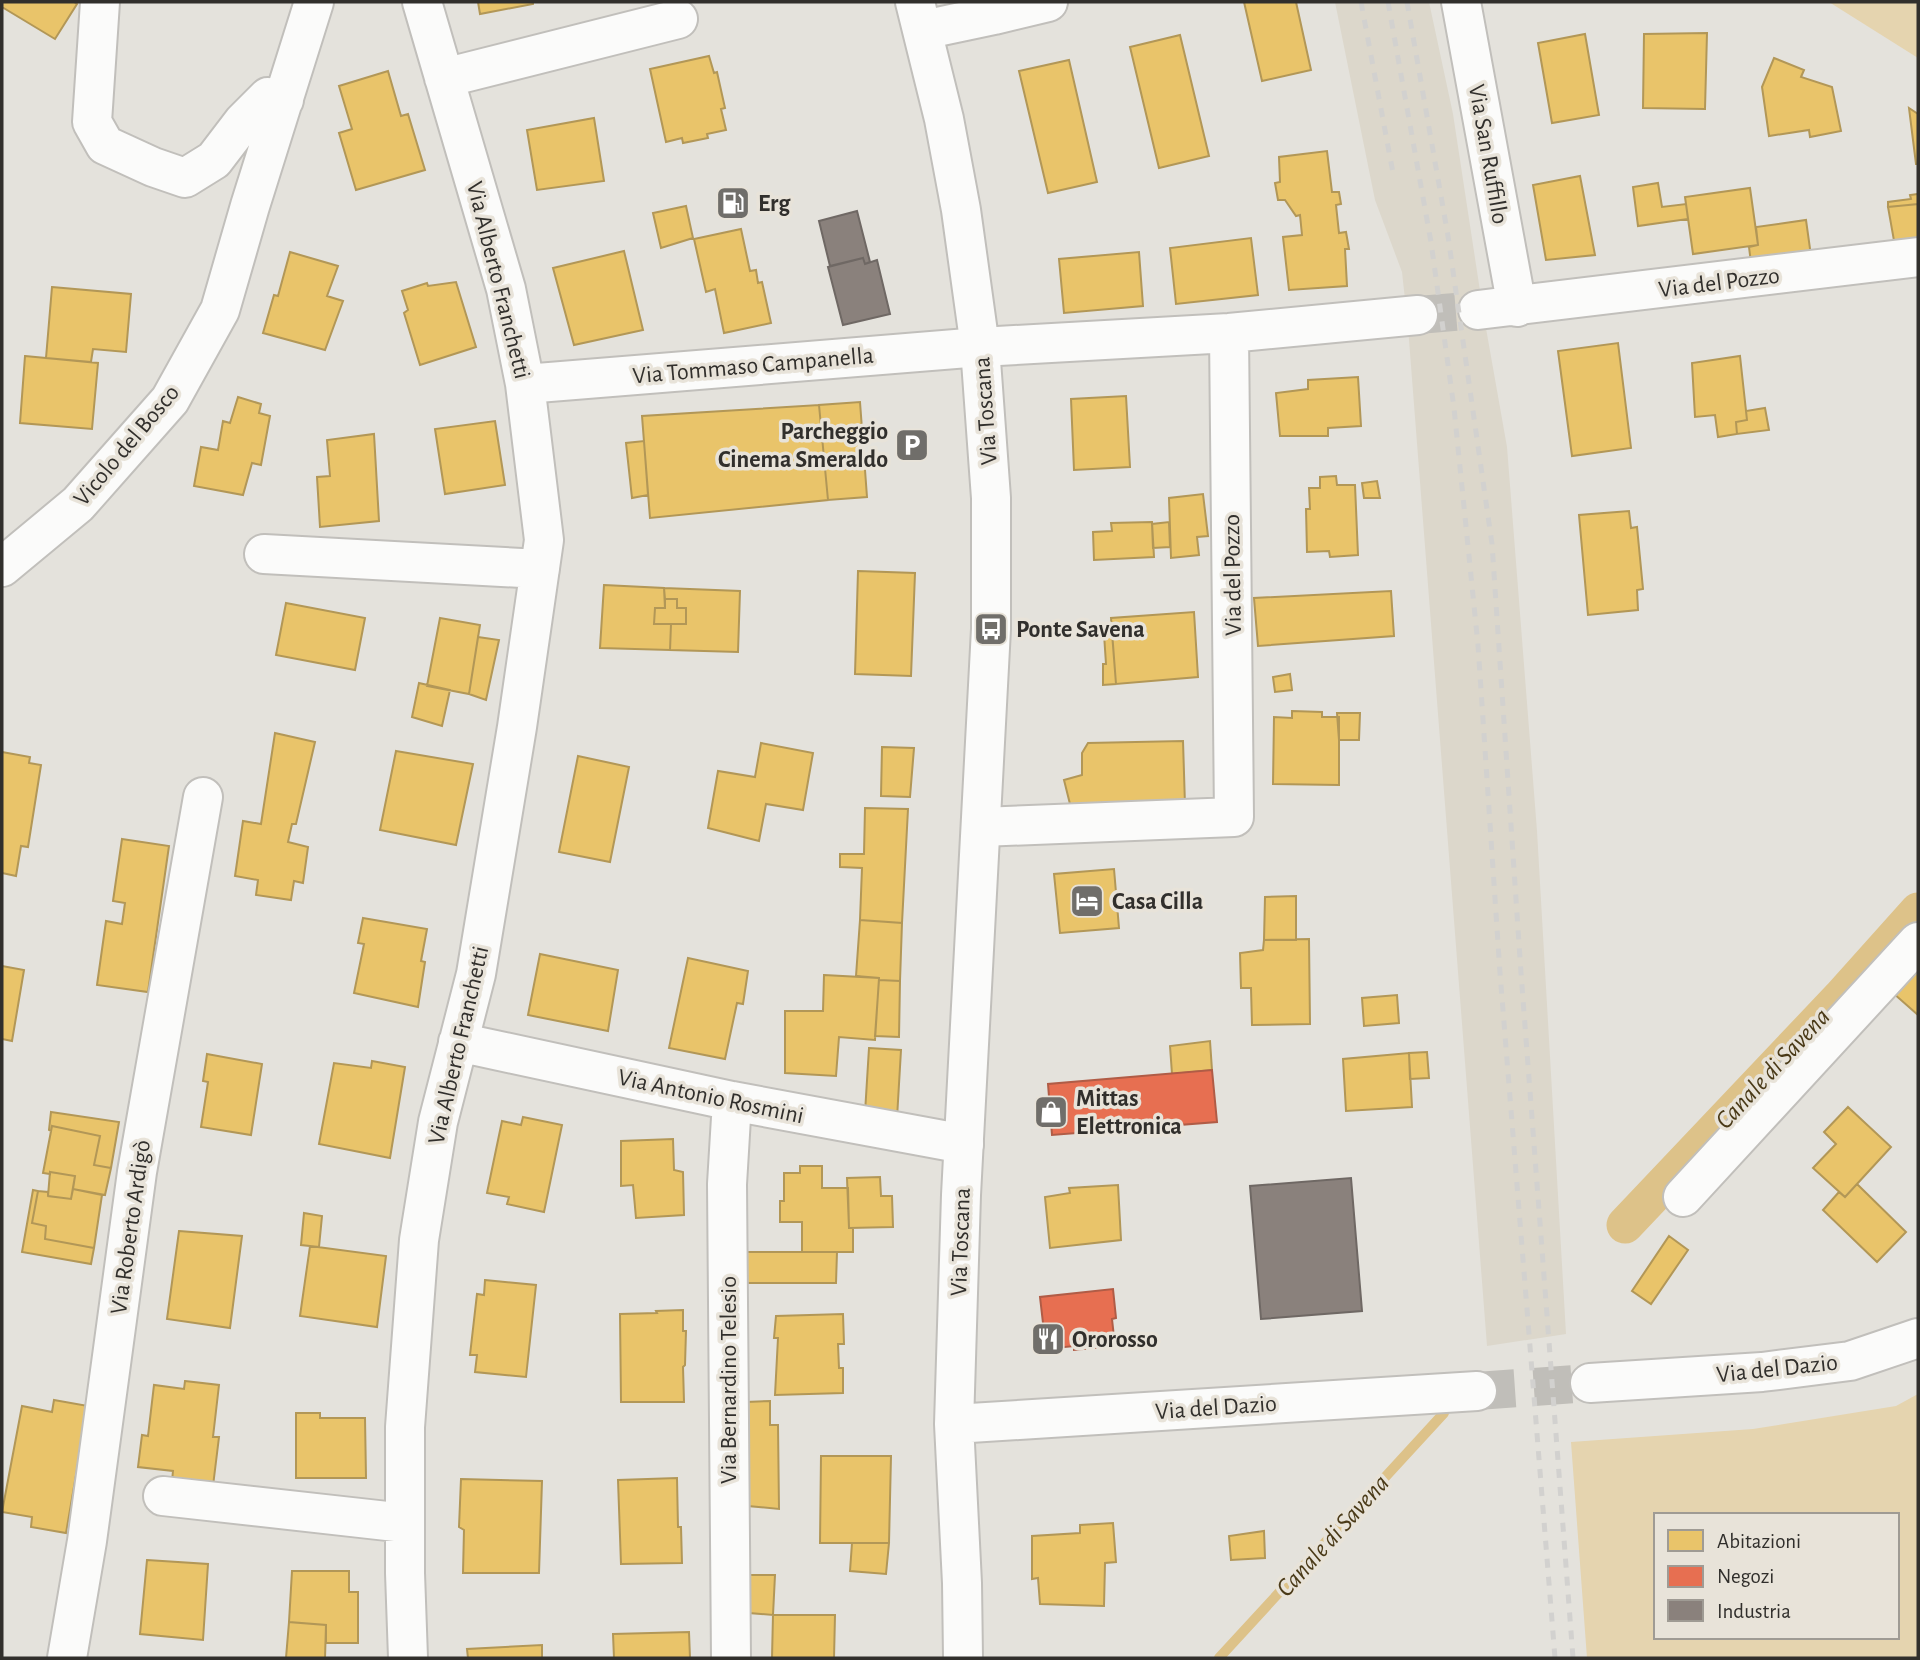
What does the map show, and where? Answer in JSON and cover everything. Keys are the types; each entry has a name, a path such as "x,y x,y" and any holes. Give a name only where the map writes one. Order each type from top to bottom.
{"street":[{"path":"100,2 92,122 105,145 153,167 186,178 214,160 243,122 268,97 284,100"},
{"name":"Vicolo del Bosco","path":"2,567 78,504 170,400 220,310 314,2"},
{"name":"Via Alberto Franchetti","path":"408,1658 405,1427 419,1240 438,1122 476,974 517,727 544,540 525,384 506,289 422,2"},
{"path":"919,16 1048,2"},
{"name":"Via San Ruffillo","path":"1462,2 1517,307"},
{"name":"Via Toscana","path":"919,16 944,119 961,210 980,347 990,498 991,616 961,1195 954,1424 963,1658"},
{"path":"444,78 678,19"},
{"name":"Via del Pozzo","path":"1478,310 1918,257"},
{"path":"980,347 1229,333 1418,315"},
{"name":"Via del Pozzo","path":"981,827 1234,817 1229,333"},
{"name":"Via Tommaso Campanella","path":"525,384 980,347"},
{"path":"264,554 540,569"},
{"name":"Via Roberto Ardigò","path":"67,1658 87,1541 137,1172 203,797"},
{"path":"1683,1197 1918,942"},
{"name":"Via Antonio Rosmini","path":"458,1042 732,1101 964,1144"},
{"name":"Via Bernardino Telesio","path":"731,1658 727,1184 732,1101"},
{"name":"Via del Dazio","path":"1590,1383 1762,1372 1850,1361 1918,1338"},
{"name":"Via del Dazio","path":"954,1424 1477,1391"},
{"path":"163,1496 405,1523"}],"shaded area":[{"path":"1335,2 1429,2 1453,114 1507,447 1537,831 1566,1334 1487,1346 1402,272 1375,200"},
{"path":"1829,2 1918,2 1918,58"},
{"path":"1918,1394 1918,1658 1587,1658 1571,1442 1753,1429 1896,1406"}],"building: Abitazioni":[{"path":"2,2 77,4 55,39 2,7"},
{"path":"478,2 533,2 533,4 480,14"},
{"path":"1244,2 1296,2 1311,70 1262,81"},
{"path":"1707,33 1705,109 1643,108 1644,34"},
{"path":"1585,34 1599,115 1552,123 1538,43"},
{"path":"1180,35 1209,156 1159,168 1130,47"},
{"path":"709,56 714,73 717,72 725,108 721,109 726,130 707,134 708,138 683,143 682,138 666,142 650,69"},
{"path":"1774,58 1804,70 1801,77 1832,87 1841,131 1810,137 1809,130 1769,136 1762,87"},
{"path":"1069,60 1097,182 1048,193 1019,71"},
{"path":"388,71 401,116 408,114 425,170 356,190 339,133 352,129 339,86"},
{"path":"1909,108 1918,114 1918,164 1916,164"},
{"path":"594,118 604,181 537,190 527,130"},
{"path":"1327,151 1332,192 1339,192 1341,204 1336,205 1339,233 1346,232 1349,249 1345,249 1347,286 1289,290 1283,237 1302,235 1300,215 1296,216 1285,200 1278,200 1275,183 1280,182 1279,157"},
{"path":"1580,176 1595,255 1546,260 1533,185"},
{"path":"1658,183 1662,207 1686,204 1688,219 1638,226 1633,187"},
{"path":"1750,188 1758,245 1693,254 1685,197"},
{"path":"1918,194 1918,204 1888,207 1888,202 1911,199 1910,195"},
{"path":"1918,204 1918,249 1896,252 1888,207"},
{"path":"686,206 693,238 661,248 653,213"},
{"path":"1806,220 1812,263 1752,271 1749,247 1758,245 1756,227"},
{"path":"741,229 750,271 756,270 758,283 762,282 771,323 724,333 715,289 706,292 694,239"},
{"path":"1251,238 1258,295 1176,304 1170,248"},
{"path":"624,251 643,330 574,345 553,268"},
{"path":"290,252 338,266 327,296 343,301 325,350 263,333 274,295 278,296"},
{"path":"1139,252 1143,306 1064,313 1059,259"},
{"path":"456,282 476,347 420,365 404,313 408,310 402,291 427,283 428,286"},
{"path":"52,287 131,294 126,352 93,349 91,362 46,358"},
{"path":"1618,343 1631,448 1572,456 1558,351"},
{"path":"25,356 98,363 92,429 20,423"},
{"path":"1740,356 1747,420 1736,422 1737,434 1718,437 1715,415 1695,417 1692,363"},
{"path":"1358,377 1361,426 1328,428 1328,436 1280,436 1276,393 1308,389 1308,380"},
{"path":"1126,396 1130,467 1074,470 1071,399"},
{"path":"238,397 261,404 259,413 270,416 261,465 252,463 243,495 194,486 201,447 218,450 223,421 230,423"},
{"path":"860,402 867,497 828,500 819,405"},
{"path":"819,405 828,500 650,518 642,416"},
{"path":"1765,408 1769,430 1737,434 1736,422 1747,420 1746,411"},
{"path":"495,421 505,485 445,494 435,429"},
{"path":"374,434 379,521 320,527 317,477 330,476 327,440"},
{"path":"644,441 648,495 632,498 626,443"},
{"path":"1336,476 1337,485 1355,485 1358,555 1330,557 1329,551 1307,552 1306,509 1310,509 1309,488 1320,488 1320,477"},
{"path":"1377,481 1380,498 1364,498 1362,483"},
{"path":"1203,494 1208,536 1197,537 1199,555 1171,558 1169,498"},
{"path":"1629,511 1631,528 1637,527 1643,589 1637,590 1638,610 1588,615 1579,515"},
{"path":"1152,522 1154,557 1094,560 1093,532 1112,531 1111,523"},
{"path":"1169,522 1170,547 1153,548 1152,524"},
{"path":"858,571 915,573 911,676 855,674"},
{"path":"604,585 664,588 665,608 655,608 654,624 671,624 670,650 600,648"},
{"path":"664,588 740,591 738,652 670,650 671,624 686,624 686,608 677,608 677,599 665,599"},
{"path":"1391,591 1394,636 1258,646 1254,598"},
{"path":"665,599 677,599 677,608 686,608 686,624 654,624 655,608 665,608"},
{"path":"286,603 365,618 355,670 276,655"},
{"path":"1194,612 1198,677 1116,684 1111,618"},
{"path":"440,618 480,625 469,694 427,686"},
{"path":"1112,633 1116,684 1103,685 1103,664 1106,664 1104,634"},
{"path":"478,637 499,640 486,700 469,694"},
{"path":"1290,674 1292,690 1275,692 1273,677"},
{"path":"419,683 450,690 442,726 412,717"},
{"path":"1292,711 1322,712 1322,717 1339,717 1339,785 1273,784 1274,717 1292,718"},
{"path":"1337,713 1360,713 1359,740 1339,740"},
{"path":"275,733 315,742 296,824 292,824 288,842 308,847 303,883 294,881 291,900 256,895 258,880 235,876 243,821 261,824"},
{"path":"1183,741 1185,805 1101,808 1101,803 1071,808 1064,780 1082,775 1082,753 1088,743"},
{"path":"761,743 813,753 803,810 766,804 759,841 708,828 718,771 755,777"},
{"path":"882,747 914,748 910,797 881,796"},
{"path":"396,751 473,764 456,845 380,830"},
{"path":"2,752 30,757 29,763 41,765 28,847 21,846 16,876 2,873"},
{"path":"578,756 629,767 610,862 559,852"},
{"path":"865,808 908,809 902,923 860,920 862,868 840,867 840,854 864,854"},
{"path":"122,839 169,846 148,992 97,985 106,921 122,924 125,903 113,901"},
{"name":"Casa Cilla","path":"1114,869 1119,928 1060,933 1054,874"},
{"path":"1296,896 1296,940 1264,940 1265,897"},
{"path":"363,918 427,929 421,961 425,962 418,1007 354,993 364,944 358,943"},
{"path":"860,920 902,923 900,981 856,976"},
{"path":"1309,939 1310,1024 1252,1025 1251,988 1241,988 1240,953 1263,950 1264,940"},
{"path":"540,954 618,970 608,1031 528,1015"},
{"path":"688,958 748,971 743,1004 737,1003 725,1059 669,1048"},
{"path":"1918,964 1918,1015 1893,993"},
{"path":"2,966 24,970 12,1041 2,1039"},
{"path":"824,975 879,978 875,1040 839,1037 836,1076 785,1073 785,1011 823,1011"},
{"path":"879,980 900,981 899,1037 875,1036"},
{"path":"1397,995 1399,1023 1364,1026 1362,998"},
{"path":"1210,1041 1212,1070 1172,1074 1170,1046"},
{"path":"869,1048 901,1050 897,1118 865,1113"},
{"path":"1427,1052 1429,1078 1410,1079 1409,1053"},
{"path":"1409,1053 1412,1107 1346,1111 1343,1059"},
{"path":"207,1054 262,1064 251,1135 201,1127 208,1082 203,1081"},
{"path":"372,1061 405,1067 390,1158 319,1144 334,1063 371,1068"},
{"path":"1848,1107 1891,1147 1845,1197 1813,1168 1836,1144 1824,1132"},
{"path":"51,1112 119,1122 111,1168 94,1165 100,1136 52,1126 51,1131"},
{"path":"523,1117 562,1125 544,1212 507,1204 509,1197 487,1193 502,1121 521,1125"},
{"path":"52,1126 100,1136 94,1165 111,1168 105,1195 73,1189 75,1176 43,1173"},
{"path":"673,1139 674,1170 683,1172 684,1215 636,1218 633,1185 621,1186 621,1141"},
{"path":"800,1166 822,1166 822,1188 848,1188 849,1228 853,1228 853,1252 802,1252 802,1222 780,1222 780,1201 784,1201 784,1173 800,1173"},
{"path":"50,1172 75,1176 71,1199 48,1196"},
{"path":"880,1177 881,1196 892,1196 893,1227 849,1228 847,1178"},
{"path":"1857,1184 1906,1232 1877,1262 1823,1210 1839,1192 1845,1197"},
{"path":"1118,1185 1121,1240 1050,1248 1045,1197 1070,1193 1069,1188"},
{"path":"73,1189 102,1195 94,1248 45,1239 46,1226 32,1223 38,1191 48,1192 48,1196 71,1199"},
{"path":"33,1190 38,1191 32,1223 46,1226 45,1239 94,1248 91,1264 22,1252"},
{"path":"304,1213 322,1216 319,1247 301,1245"},
{"path":"179,1231 242,1236 230,1328 167,1319"},
{"path":"1669,1236 1688,1250 1651,1304 1632,1291"},
{"path":"310,1246 386,1256 377,1327 300,1316"},
{"path":"746,1252 837,1252 836,1283 746,1283"},
{"path":"485,1280 536,1285 526,1377 475,1372 477,1355 470,1355 477,1294 484,1295"},
{"path":"683,1310 683,1331 686,1331 684,1402 621,1402 620,1314"},
{"path":"843,1314 844,1344 838,1344 839,1368 843,1368 843,1393 775,1395 778,1338 774,1338 776,1316"},
{"path":"185,1381 219,1385 213,1437 219,1437 213,1486 172,1481 173,1471 138,1467 142,1435 148,1436 154,1385 184,1389"},
{"path":"54,1400 88,1406 66,1533 31,1527 32,1517 2,1512 22,1406 52,1412"},
{"path":"770,1401 770,1425 778,1425 779,1509 748,1506 746,1402"},
{"path":"296,1413 320,1413 320,1418 365,1418 366,1478 296,1478"},
{"path":"821,1456 891,1456 889,1543 820,1543"},
{"path":"677,1478 682,1563 621,1564 618,1480"},
{"path":"461,1479 542,1481 539,1573 463,1573 464,1530 459,1527"},
{"path":"1113,1523 1116,1562 1105,1563 1104,1606 1040,1604 1038,1578 1032,1579 1032,1536 1080,1533 1080,1525"},
{"path":"1264,1531 1265,1558 1231,1560 1229,1536"},
{"path":"852,1543 889,1543 886,1574 850,1571"},
{"path":"147,1560 208,1564 203,1640 140,1634"},
{"path":"292,1571 349,1571 349,1592 358,1592 358,1643 326,1643 326,1625 289,1622"},
{"path":"749,1575 775,1575 773,1615 749,1613"},
{"path":"773,1615 835,1615 834,1658 772,1658"},
{"path":"289,1622 326,1625 325,1658 286,1658"},
{"path":"689,1632 690,1658 614,1658 613,1634"},
{"path":"542,1645 542,1658 468,1658 467,1649"}],"building: Negozi":[{"path":"1212,1070 1217,1122 1052,1135 1048,1084"},
{"path":"1113,1289 1115,1346 1074,1350 1074,1346 1046,1349 1040,1297"}],"building: Industria":[{"path":"857,211 870,262 865,264 863,258 830,266 819,221"},
{"path":"863,258 865,264 877,260 890,314 843,325 828,267"},
{"path":"1351,1178 1362,1311 1261,1319 1250,1186"}],"waterway":[{"name":"Canale di Savena","path":"1625,1225 1841,997 1918,911"},
{"name":"Canale di Savena","path":"1219,1658 1444,1413"}],"tunnel":[{"path":"1418,315 1478,310"},
{"path":"1477,1391 1590,1383"}],"railway":[{"path":"1361,2 1393,173"},
{"path":"1388,2 1431,242 1454,408 1478,645 1500,973 1555,1658"},
{"path":"1407,2 1448,236 1492,544 1521,973 1573,1658"}],"place":[{"name":"Erg","path":"733,203"},
{"name":"Parcheggio Cinema Smeraldo","path":"912,445"},
{"name":"Ponte Savena","path":"991,629"},
{"name":"Casa Cilla","path":"1087,901"},
{"name":"Mittas Elettronica","path":"1051,1112"},
{"name":"Ororosso","path":"1048,1339"}]}
